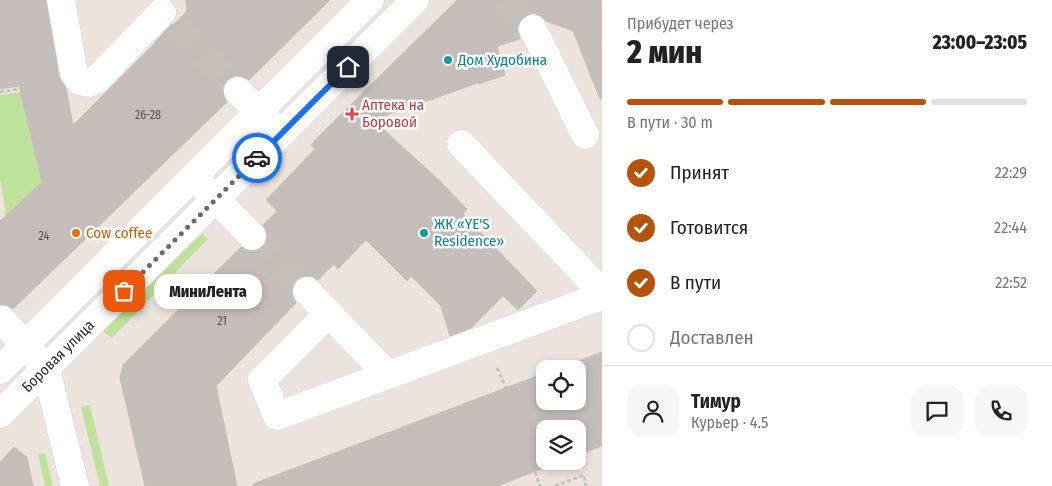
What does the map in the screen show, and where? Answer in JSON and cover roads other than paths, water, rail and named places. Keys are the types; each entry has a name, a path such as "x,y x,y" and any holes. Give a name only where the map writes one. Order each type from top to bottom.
{"street":[{"path":"62,0 74,72 80,81 90,83 98,79 166,12"},
{"path":"0,370 370,0"},
{"name":"Боровая улица","path":"0,414 415,0"},
{"path":"533,29 585,135"},
{"path":"238,91 281,134"},
{"path":"461,144 602,292"},
{"path":"193,176 252,236"},
{"path":"308,291 388,375"},
{"path":"329,313 262,380 277,416 602,296"},
{"path":"2,320 46,368 75,486"}],"tunnel":[{"path":"504,0 533,29"},
{"path":"174,24 238,91"},
{"path":"252,236 307,291"}],"place":[{"name":"Дом Худобина","path":"448,60"},
{"name":"Аптека на Боровой","path":"352,114"},
{"name":"Cow coffee","path":"76,233"},
{"name":"ЖК «YE'S Residence»","path":"424,233"},
{"name":"МиниЛента","path":"124,291"}]}
